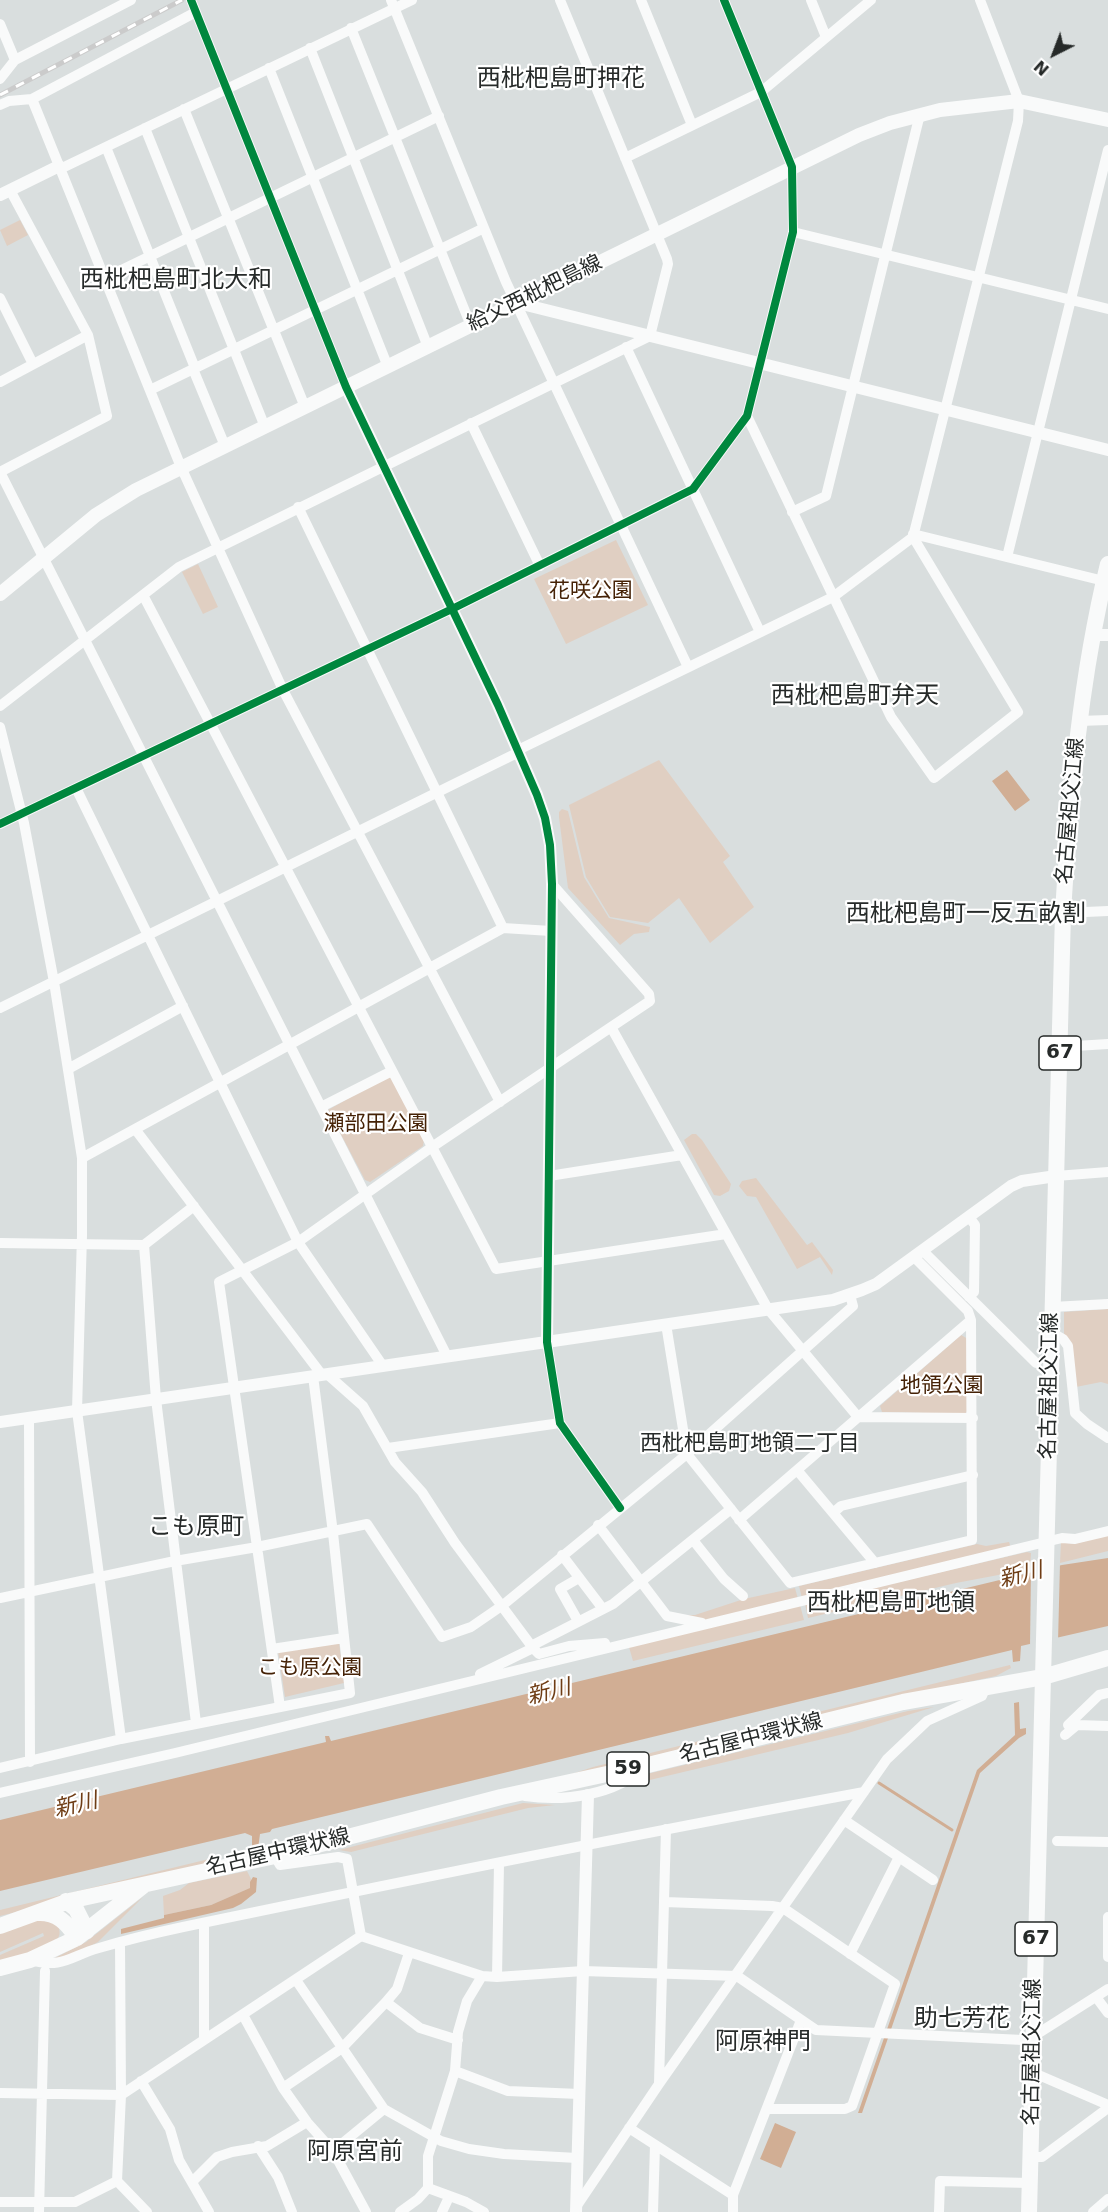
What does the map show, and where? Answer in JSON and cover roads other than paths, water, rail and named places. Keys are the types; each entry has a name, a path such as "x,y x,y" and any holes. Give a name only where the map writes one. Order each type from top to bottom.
{"main road":[{"name":"給父西枇杷島線","path":"0,594 96,515 117,501 858,135 920,114 969,105 1019,101 1108,120"},
{"name":"名古屋祖父江線","path":"1029,2212 1063,913 1069,810 1079,721 1101,635 1106,572"},
{"name":"名古屋中環状線","path":"0,1926 66,1901 275,1856 514,1794 648,1765 903,1702 985,1688 1043,1671 1108,1659"},
{"name":"名古屋中環状線","path":"0,1968 30,1960 82,1934 149,1882"},
{"path":"66,1901 76,1909 82,1934"},
{"path":"37,1913 46,1912 58,1917 82,1934"}],"street":[{"path":"0,79 15,60 131,0"},
{"path":"412,0 393,3 351,28 106,147 5,193 88,335 107,416 0,472 447,1356"},
{"path":"560,0 668,264 650,336"},
{"path":"641,0 692,125"},
{"path":"0,824 452,609 693,489 747,416 793,232 792,167 724,0"},
{"path":"811,0 826,37"},
{"path":"625,158 761,92 871,0"},
{"path":"0,1008 832,597 913,535 1018,121 1019,101 980,0"},
{"path":"393,3 506,282 518,303 688,667"},
{"path":"0,105 9,101 32,99 195,4 226,88 346,387 518,751 545,818 550,845 552,884 548,1342 560,1423 620,1508"},
{"path":"0,24 15,60"},
{"path":"351,28 471,326"},
{"path":"310,48 429,347"},
{"path":"269,68 388,367"},
{"path":"32,99 182,467 283,690 500,1102"},
{"path":"184,109 305,407"},
{"path":"792,512 825,496 920,114"},
{"path":"105,278 439,116"},
{"path":"145,128 265,427"},
{"path":"106,147 225,446"},
{"path":"1007,557 1108,150"},
{"path":"150,390 484,228"},
{"path":"793,232 1108,309"},
{"path":"0,298 33,364"},
{"path":"518,303 1108,450"},
{"path":"0,382 88,335"},
{"path":"0,706 179,567 650,336"},
{"path":"626,347 760,632"},
{"path":"747,416 891,717 934,778 1018,712 913,535"},
{"path":"471,423 540,566"},
{"path":"298,507 503,928"},
{"path":"913,535 1007,557 1106,572"},
{"path":"143,596 496,1269 726,1234"},
{"path":"1079,721 1108,720"},
{"path":"0,727 22,813 54,982 82,1158 77,1411 121,1739"},
{"path":"76,788 298,1242 383,1366"},
{"path":"280,1707 219,1282 298,1242 432,1148 650,1001 649,994 552,884"},
{"path":"1063,913 1108,911"},
{"path":"82,1158 503,928 551,931"},
{"path":"68,1069 183,1006"},
{"path":"611,1027 768,1309 858,1418"},
{"path":"1060,1047 1108,1044"},
{"path":"321,1107 392,1071"},
{"path":"135,1129 321,1375 363,1406 395,1462 422,1492 455,1543 532,1647 539,1654 569,1646 637,1641"},
{"path":"549,1176 682,1155"},
{"path":"0,1422 833,1300 876,1284 1017,1184 1056,1176 1108,1172"},
{"path":"0,1242 144,1245 194,1206"},
{"path":"969,1216 975,1226 974,1292 969,1297"},
{"path":"144,1245 156,1399 196,1723"},
{"path":"918,1254 969,1297 1036,1363"},
{"path":"666,1324 687,1454 790,1583 972,1540 971,1320 968,1311 918,1254"},
{"path":"0,1598 175,1561 333,1533 367,1524 442,1637 471,1627 503,1605 687,1454 853,1306 850,1295"},
{"path":"1052,1307 1108,1304"},
{"path":"739,1520 971,1320"},
{"path":"1051,1332 1063,1338 1068,1346 1076,1413 1087,1424 1108,1438"},
{"path":"0,1768 121,1739 350,1693 333,1533 321,1375"},
{"path":"29,1418 30,1762"},
{"path":"858,1418 973,1418"},
{"path":"388,1448 560,1423"},
{"path":"797,1470 875,1563"},
{"path":"833,1513 841,1506 973,1475"},
{"path":"463,1683 613,1604 731,1509"},
{"path":"598,1525 667,1616 707,1624"},
{"path":"0,1793 175,1753 1062,1538 1075,1539 1108,1532"},
{"path":"693,1540 724,1579 743,1596"},
{"path":"562,1555 603,1609"},
{"path":"578,1621 561,1589 579,1578"},
{"path":"272,1649 344,1638"},
{"path":"575,2210 659,2084 887,1759 927,1721 982,1696 985,1688"},
{"path":"1108,1694 1099,1695 1066,1730 1077,1725 1108,1726"},
{"path":"514,1794 542,1798 588,1795 632,1779 648,1765"},
{"path":"30,1960 47,1964 70,1961 99,1948 204,1923 499,1864 586,1844 864,1792"},
{"path":"575,2210 588,1795"},
{"path":"844,1820 933,1881"},
{"path":"659,2084 666,1829"},
{"path":"1057,1841 1108,1842"},
{"path":"275,1856 280,1865 338,1857 347,1859 361,1936"},
{"path":"850,1954 899,1857"},
{"path":"497,1977 499,1864"},
{"path":"665,1902 783,1908 895,1984 852,2106 845,2109 767,2109"},
{"path":"1108,1917 1108,1957"},
{"path":"204,1923 204,2039"},
{"path":"361,1936 482,1976 583,1971 736,1976 816,2030 1023,2040 1034,2036 1108,1989"},
{"path":"0,2093 121,2095 361,1936"},
{"path":"120,1943 121,2095 117,2181 147,2212"},
{"path":"283,2088 342,2048 386,2002 397,1989 409,1953"},
{"path":"39,2207 45,1971"},
{"path":"400,2212 418,2199 428,2188 428,2156 454,2071 467,2001 482,1976"},
{"path":"296,1980 384,2109 441,2141 469,2149 504,2154 577,2158"},
{"path":"1096,1997 1108,2013"},
{"path":"386,2002 420,2028 458,2040"},
{"path":"243,2016 283,2088 307,2122 333,2151 366,2212"},
{"path":"733,2212 733,2195 801,2020"},
{"path":"454,2071 508,2091 579,2094"},
{"path":"1030,2157 1042,2157 1108,2106 1034,2073"},
{"path":"141,2081 170,2129 179,2160 209,2212"},
{"path":"333,2151 384,2109"},
{"path":"192,2182 218,2157 258,2146 267,2146 307,2122"},
{"path":"629,2128 733,2195"},
{"path":"653,2212 655,2145"},
{"path":"258,2146 278,2177 292,2212"},
{"path":"0,2202 39,2207 75,2202 117,2181"},
{"path":"939,2212 940,2181 1030,2182"},
{"path":"428,2188 466,2202 484,2212"},
{"path":"442,2212 449,2197"},
{"path":"1093,2212 1104,2205"}],"water":[{"path":"1007,770 1030,800 1015,811 992,781"},
{"name":"新川","path":"1108,1558 1108,1626 1021,1646 1020,1661 1013,1662 1012,1650 272,1829 270,1832 260,1834 258,1849 252,1849 252,1836 245,1833 0,1891 0,1820 326,1742 325,1736 329,1736 331,1741 1062,1565"},
{"path":"1019,1702 1020,1729 1026,1728 1026,1734 980,1773 862,2113 858,2113 977,1770 1015,1735 1014,1703"},
{"path":"253,1877 257,1878 256,1892 233,1908 121,1934 121,1929 164,1918 164,1915 211,1905 250,1888"},
{"path":"775,2123 796,2132 781,2168 760,2159"}],"waterway":[{"path":"879,1783 952,1830"}],"railway":[{"path":"0,95 182,0"}],"district":[{"name":"西枇杷島町押花","path":"561,80"},
{"name":"西枇杷島町北大和","path":"176,281"},
{"name":"西枇杷島町弁天","path":"855,697"},
{"name":"西枇杷島町一反五畝割","path":"966,915"},
{"name":"西枇杷島町地領二丁目","path":"750,1444"},
{"name":"こも原町","path":"196,1528"},
{"name":"西枇杷島町地領","path":"891,1604"},
{"name":"助七芳花","path":"962,2020"},
{"name":"阿原神門","path":"763,2043"},
{"name":"阿原宮前","path":"355,2153"}],"park label":[{"name":"花咲公園","path":"591,592"},
{"name":"瀬部田公園","path":"376,1125"},
{"name":"地領公園","path":"942,1387"},
{"name":"こも原公園","path":"310,1669"}]}
